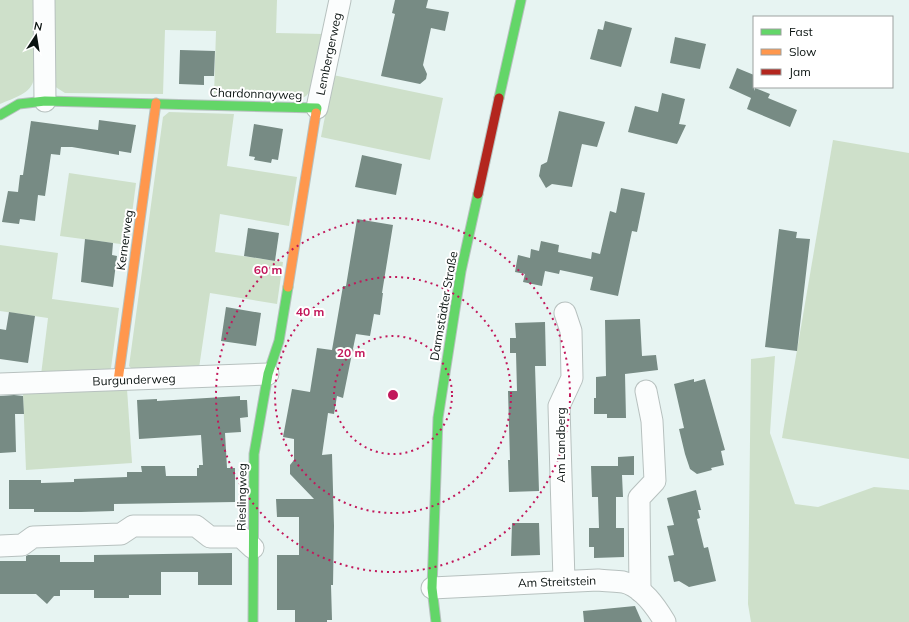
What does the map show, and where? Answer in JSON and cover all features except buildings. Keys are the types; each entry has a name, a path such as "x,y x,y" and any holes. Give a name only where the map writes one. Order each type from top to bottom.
{"street":[{"path":"44,0 45,101"},
{"name":"Lembergerweg","path":"317,108 340,0"},
{"name":"Darmstädter Straße","path":"436,622 432,588 438,418 453,311 521,0"},
{"name":"Chardonnayweg","path":"0,115 19,104 45,101 317,108 279,341 268,374"},
{"name":"Kernerweg","path":"118,381 156,103"},
{"name":"Am Landberg","path":"564,581 559,406 572,378 571,331 565,313"},
{"name":"Burgunderweg","path":"0,384 118,381 268,374"},
{"name":"Rieslingweg","path":"252,622 254,454 268,374"},
{"path":"640,591 639,498 655,481 652,421 646,391"},
{"path":"0,546 22,545 33,537 121,534 133,526 196,526 210,537 241,537 253,548"},
{"name":"Am Streitstein","path":"432,588 564,581 598,580 624,582 640,591 654,605 665,622"}],"green space":[{"path":"0,0 34,0 34,78 30,88 26,92 0,104"},
{"path":"51,0 277,0 276,33 324,34 313,88 306,96 300,99 214,96 216,31 165,30 163,94 65,93 54,86"},
{"path":"333,75 443,98 430,160 321,137"},
{"path":"169,112 234,114 227,166 297,177 289,226 220,214 215,252 283,262 277,304 210,293 199,368 134,371 129,366 163,117"},
{"path":"833,140 909,153 909,459 782,438"},
{"path":"69,173 136,183 128,245 60,236"},
{"path":"0,245 58,253 52,299 119,308 111,368 105,373 41,375 48,318 0,311"},
{"path":"775,356 770,433 795,504 818,507 874,487 909,490 909,622 751,622 748,604 751,359"},
{"path":"127,389 132,463 26,470 23,394"}],"traffic: fast":[{"path":"499,98 521,0"},
{"path":"0,115 19,104 45,101 317,108 316,113"},
{"path":"436,622 432,588 438,418 461,271 478,194"},
{"path":"253,622 254,454 268,374 279,341 288,287"}],"traffic: slow":[{"path":"118,381 156,103"},
{"path":"288,287 316,113"}],"traffic: jam":[{"path":"478,194 499,98"}]}
